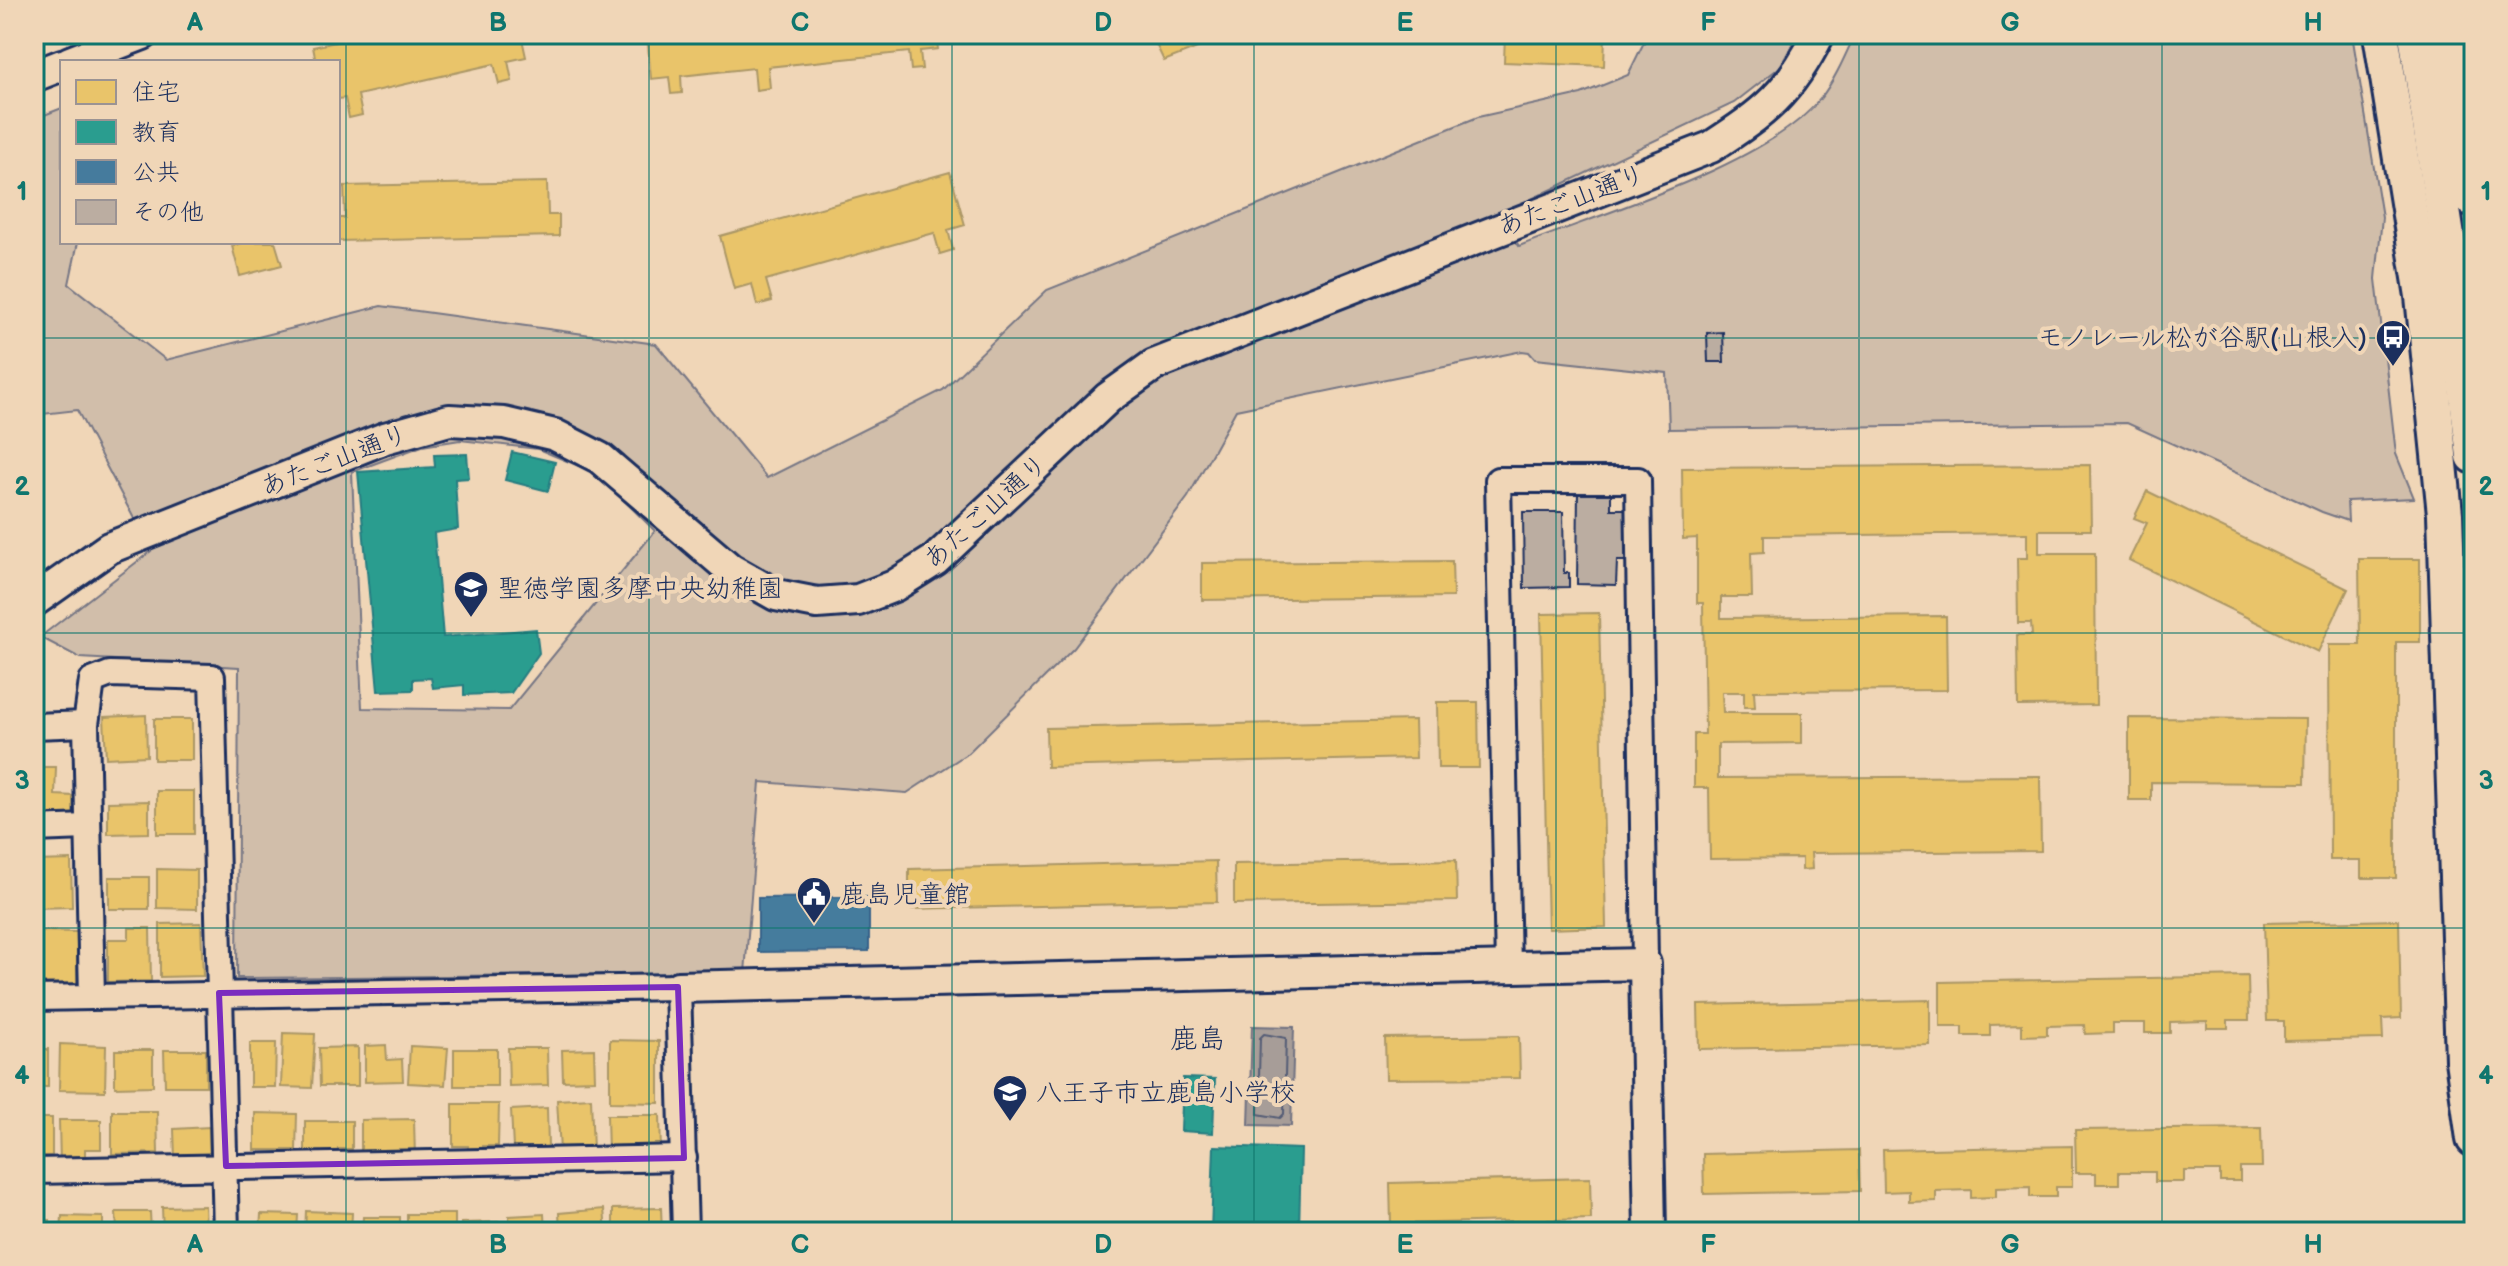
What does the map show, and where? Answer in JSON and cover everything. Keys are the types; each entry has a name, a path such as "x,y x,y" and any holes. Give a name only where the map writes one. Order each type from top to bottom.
{"main road":[{"path":"2381,34 2423,296 2445,514 2455,737 2463,1060 2474,1139"},
{"path":"2416,34 2436,156 2474,456"},
{"path":"2447,34 2474,200"},
{"path":"2458,934 2474,985"}],"street":[{"path":"75,60 143,34"},
{"name":"あたご山通り","path":"34,601 109,548 385,438 449,420 504,423 555,435 600,458 730,569 776,595 817,603 858,600 894,586 935,560 1108,398 1154,365 1711,147 1765,112 1800,72 1819,34"},
{"path":"34,76 60,66"},
{"path":"1508,968 1498,480 1638,480 1650,1232"},
{"path":"92,996 86,724 92,681 110,674 212,677 226,1232"},
{"path":"34,726 86,724"},
{"path":"34,829 87,827"},
{"path":"34,998 678,987 1645,964"},
{"path":"678,987 685,1232"},
{"path":"34,1171 684,1158"}],"highlighted area":[{"path":"678,987 684,1158 226,1166 219,993"}],"shaded area":[{"path":"1648,34 1798,34 1780,67 1734,103 1523,203 1514,238 1519,246 1680,185 1762,145 1795,123 1820,99 1855,34 2352,34 2382,217 2376,279 2396,454 2414,498 2347,501 2348,521 2127,423 1669,429 1667,373 1535,359 1529,352 1522,351 1236,410 1188,497 1074,648 968,753 907,793 760,782 745,973 237,978 239,667 80,658 40,637 151,551 77,410 34,415 34,119 60,109 60,244 78,244 69,284 166,360 381,306 656,344 767,478 943,390 1047,290 1478,117 1581,94 1628,75","holes":["460,440 538,449 596,473 655,531 509,710 362,708 352,472 422,446"]}],"water":[{"path":"1252,1026 1294,1027 1291,1126 1249,1125"}],"building: 住宅":[{"path":"372,34 521,34 526,57 508,61 512,81 499,84 494,64 358,95 362,115 349,118 345,98 340,99 340,60 316,60 313,47"},
{"path":"647,34 936,34 938,49 920,51 922,69 911,70 909,52 768,67 770,88 756,90 754,68 681,76 682,93 671,94 669,77 651,79"},
{"path":"1151,34 1233,34 1164,61"},
{"path":"1505,34 1605,34 1604,66 1504,62"},
{"path":"950,172 965,225 948,230 953,250 940,254 934,233 766,280 772,301 757,305 752,284 734,289 720,236"},
{"path":"547,182 548,215 559,215 559,236 340,241 340,218 345,218 344,186"},
{"path":"276,244 282,265 240,276 232,246"},
{"path":"2090,465 2091,530 2039,530 2039,553 2095,553 2096,705 2018,706 2017,635 2032,635 2031,623 2018,623 2017,558 2027,558 2027,533 1764,536 1764,552 1751,553 1752,597 1721,597 1721,618 1946,616 1947,690 1754,691 1755,707 1744,707 1744,692 1722,692 1723,713 1802,713 1802,743 1718,744 1718,778 2040,776 2041,851 1811,853 1812,869 1802,870 1802,858 1710,859 1709,788 1694,788 1694,734 1705,734 1703,603 1697,603 1697,538 1683,539 1682,468"},
{"path":"2147,491 2348,589 2318,652 2129,560 2147,523 2134,518"},
{"path":"2359,559 2420,559 2420,642 2396,642 2396,878 2361,878 2361,860 2330,860 2329,645 2360,645"},
{"path":"1452,561 1453,597 1202,600 1202,563"},
{"path":"1599,613 1606,927 1548,929 1541,614"},
{"path":"1437,702 1478,702 1479,768 1438,768"},
{"path":"146,715 147,756 106,758 104,717"},
{"path":"2129,718 2306,719 2305,783 2151,782 2151,800 2129,800"},
{"path":"154,719 192,719 192,760 154,760"},
{"path":"1415,720 1416,758 1047,767 1046,728"},
{"path":"34,767 56,767 55,795 74,796 73,819 34,818"},
{"path":"157,791 194,791 194,834 157,834"},
{"path":"149,801 149,833 108,834 108,802"},
{"path":"71,860 72,907 34,908 34,861"},
{"path":"1456,860 1457,901 1234,904 1234,864"},
{"path":"1216,861 1217,902 909,909 909,869"},
{"path":"157,869 197,870 197,909 157,908"},
{"path":"109,877 149,877 149,909 109,909"},
{"path":"2399,920 2401,1018 2382,1019 2383,1039 2284,1041 2284,1021 2267,1021 2264,923"},
{"path":"201,923 203,976 160,977 160,924"},
{"path":"129,928 150,928 151,981 108,982 108,939 129,939"},
{"path":"34,931 77,932 77,984 34,983"},
{"path":"2248,976 2249,1020 2228,1020 2228,1028 2207,1028 2207,1021 2170,1022 2170,1033 2145,1033 2145,1023 2113,1023 2113,1033 2085,1034 2084,1025 2047,1026 2047,1035 2022,1036 2022,1024 1990,1025 1990,1036 1962,1036 1962,1027 1940,1027 1940,982"},
{"path":"1930,1000 1930,1045 1699,1049 1698,1005"},
{"path":"283,1033 315,1034 312,1088 281,1087"},
{"path":"1519,1036 1520,1078 1386,1079 1385,1038"},
{"path":"610,1040 659,1041 659,1103 610,1102"},
{"path":"250,1043 276,1043 275,1087 250,1087"},
{"path":"60,1044 106,1046 105,1091 59,1090"},
{"path":"386,1045 387,1060 402,1059 403,1081 365,1082 365,1046"},
{"path":"410,1046 448,1048 445,1085 408,1083"},
{"path":"358,1047 358,1086 320,1086 319,1048"},
{"path":"508,1048 547,1048 548,1085 509,1086"},
{"path":"34,1049 48,1049 48,1087 34,1087"},
{"path":"454,1049 497,1049 497,1086 454,1086"},
{"path":"594,1049 595,1080 563,1081 562,1050"},
{"path":"115,1050 153,1050 153,1086 115,1087"},
{"path":"164,1050 206,1050 206,1086 165,1086"},
{"path":"591,1098 593,1150 560,1151 557,1100"},
{"path":"453,1104 499,1104 498,1146 483,1146 483,1159 467,1158 468,1146 453,1146"},
{"path":"547,1108 548,1147 513,1148 511,1110"},
{"path":"112,1111 157,1111 158,1153 112,1154"},
{"path":"255,1113 297,1114 296,1150 255,1150"},
{"path":"607,1115 660,1115 661,1153 608,1153"},
{"path":"34,1118 52,1118 52,1156 34,1156"},
{"path":"414,1119 415,1158 361,1158 361,1120"},
{"path":"59,1120 101,1120 101,1149 85,1149 85,1164 60,1164"},
{"path":"305,1121 352,1121 352,1149 338,1149 338,1156 305,1156"},
{"path":"209,1127 210,1158 175,1159 174,1129"},
{"path":"2261,1128 2262,1167 2240,1167 2240,1181 2220,1181 2220,1171 2184,1171 2184,1182 2155,1182 2155,1172 2119,1172 2119,1184 2096,1184 2096,1173 2076,1173 2075,1130"},
{"path":"2072,1146 2072,1187 2056,1187 2056,1197 2030,1197 2030,1187 1996,1188 1996,1197 1971,1198 1971,1190 1936,1191 1936,1201 1909,1202 1909,1191 1884,1192 1883,1150"},
{"path":"1859,1150 1860,1191 1704,1194 1703,1154"},
{"path":"1590,1178 1591,1219 1391,1224 1390,1183"},
{"path":"205,1206 206,1232 163,1232 162,1207"},
{"path":"661,1208 662,1232 613,1232 613,1209"},
{"path":"604,1209 606,1232 560,1232 559,1213"},
{"path":"306,1211 352,1213 351,1232 305,1232"},
{"path":"116,1212 150,1212 151,1232 117,1232"},
{"path":"261,1214 298,1215 297,1232 260,1232"},
{"path":"407,1214 455,1214 455,1232 407,1232"},
{"path":"544,1214 545,1232 510,1232 509,1216"},
{"path":"62,1216 103,1217 103,1232 61,1232"},
{"path":"363,1217 400,1217 400,1232 362,1232"},
{"path":"34,1220 50,1220 50,1232 34,1232"},
{"path":"499,1222 499,1232 461,1232 461,1223"}],"building: 教育":[{"path":"512,452 555,462 548,491 505,480"},
{"path":"467,454 469,478 455,479 458,529 434,533 443,637 536,629 539,653 511,693 464,695 464,685 433,688 431,678 413,679 413,690 378,691 358,472 435,467 434,455"},
{"path":"1183,1078 1215,1079 1213,1133 1181,1131"},
{"path":"1214,1146 1301,1149 1299,1232 1211,1232"}],"building: 公共":[{"name":"鹿島児童館","path":"869,897 869,951 758,952 758,898"}],"building: その他":[{"path":"1723,332 1724,362 1708,362 1707,333"},
{"path":"1578,490 1611,490 1611,509 1628,509 1628,561 1617,561 1616,585 1577,584"},
{"path":"1523,512 1563,512 1564,573 1569,573 1569,587 1524,588"}],"place":[{"name":"モノレール松が谷駅(山根入)","path":"2393,368"},
{"name":"聖徳学園多摩中央幼稚園","path":"471,619"},
{"name":"鹿島児童館","path":"814,925"},
{"name":"八王子市立鹿島小学校","path":"1010,1123"}],"district":[{"name":"鹿島","path":"1198,1038"}]}
